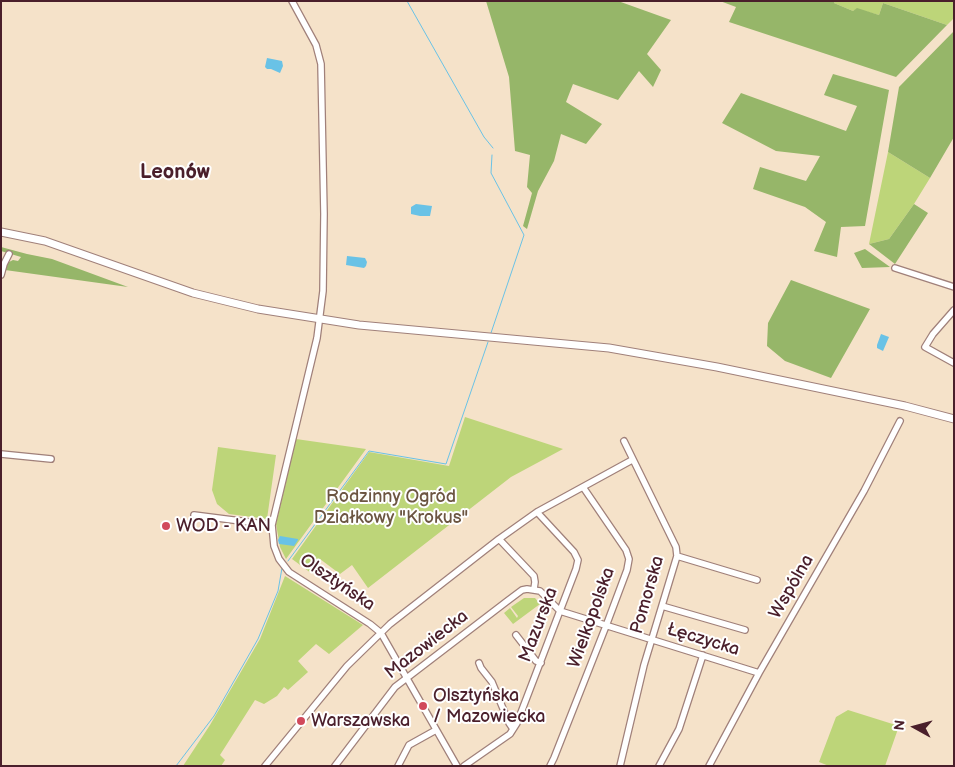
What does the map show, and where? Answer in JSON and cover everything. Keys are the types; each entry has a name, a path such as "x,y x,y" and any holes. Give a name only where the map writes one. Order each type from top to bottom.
{"main road":[{"path":"1,232 45,241 193,293 258,309 368,326 609,348 717,366 905,406 954,419"}],"street":[{"name":"Olsztyńska","path":"292,1 316,45 321,64 324,214 323,291 320,320 272,524 272,538 276,554 289,572 381,633 457,766"},
{"path":"1,275 9,254"},
{"path":"895,268 954,287"},
{"path":"954,310 933,334 925,347 954,362"},
{"name":"Wspólna","path":"709,766 759,673 864,492 900,421"},
{"name":"Pomorska","path":"620,766 644,665 676,556 676,548 624,441"},
{"path":"1,454 51,459"},
{"path":"265,766 347,666 390,624 499,539 537,512 632,460"},
{"name":"Wielkopolska","path":"550,766 606,626 627,570 629,559 626,550 583,487"},
{"name":"Mazurska","path":"464,766 510,734 513,729 541,663 576,569 578,560 574,552 537,512"},
{"path":"194,515 272,524"},
{"path":"499,539 534,576 534,589"},
{"path":"676,556 758,580"},
{"name":"Łęczycka","path":"534,589 540,591 560,611 759,673"},
{"name":"Mazowiecka","path":"335,766 395,687 522,590 534,589"},
{"path":"662,606 745,630"},
{"path":"516,635 536,661 541,663"},
{"path":"659,766 679,729 703,656"},
{"path":"479,663 492,682 513,729"},
{"path":"398,766 409,745 436,730"}],"green space":[{"path":"486,1 618,1 671,20 647,54 661,70 653,87 639,71 618,100 573,84 566,102 602,124 586,144 561,134 554,161 538,191 527,229 523,226 532,193 527,187 530,155 515,151 509,77"},
{"path":"720,1 835,1 834,3 853,11 857,8 879,15 883,3 947,25 896,77 729,22 736,7"},
{"path":"835,1 954,1 954,18 947,25 883,3 879,15 857,9 853,11 834,3"},
{"path":"954,31 954,137 930,178 888,152 899,87"},
{"path":"833,74 889,90 865,226 841,227 837,257 814,251 826,222 805,207 753,189 760,167 806,181 820,156 776,151 722,123 741,93 846,131 857,106 824,95"},
{"path":"888,152 930,178 889,239 869,244"},
{"path":"914,204 928,213 895,264 869,244 889,239"},
{"path":"1,247 52,259 128,287 5,270 7,263 13,260 18,261 21,257 1,251"},
{"path":"865,249 890,267 862,268 854,253"},
{"path":"791,280 870,309 831,378 785,361 767,346 768,323"},
{"name":"Rodzinny Ogród Działkowy \"Krokus\"","path":"465,417 563,449 511,477 368,588 352,565 340,574 320,559 311,573 292,559 369,452 449,466"},
{"path":"296,439 366,449 286,559 280,547 276,524"},
{"path":"218,447 276,455 267,519 229,514 217,504 212,490"},
{"path":"285,576 363,625 329,654 316,644 298,661 308,672 288,690 284,687 277,696 264,704 255,700 220,755 225,760 221,766 183,766 210,725 260,639"},
{"path":"524,598 535,598 540,604 513,624 504,613 510,608 517,618 518,616 511,607"},
{"path":"848,710 899,726 885,766 829,766 819,762 836,717"}],"water":[{"path":"267,58 282,61 283,66 280,73 265,67"},
{"path":"416,204 432,206 430,216 411,214 411,207"},
{"path":"347,256 365,258 366,266 364,268 346,265"},
{"path":"881,334 889,337 883,351 877,348"},
{"path":"280,536 298,540 294,546 279,544"}],"waterway":[{"path":"407,1 484,137 493,148"},
{"path":"491,333 524,235 491,173 492,155"},
{"path":"288,561 369,451 446,464 488,342"},
{"path":"176,766 214,716 258,639 278,591 282,568"}],"place":[{"name":"WOD - KAN","path":"166,526"},
{"name":"Olsztyńska / Mazowiecka","path":"423,706"},
{"name":"Warszawska","path":"301,721"}],"district":[{"name":"Leonów","path":"175,173"}]}
